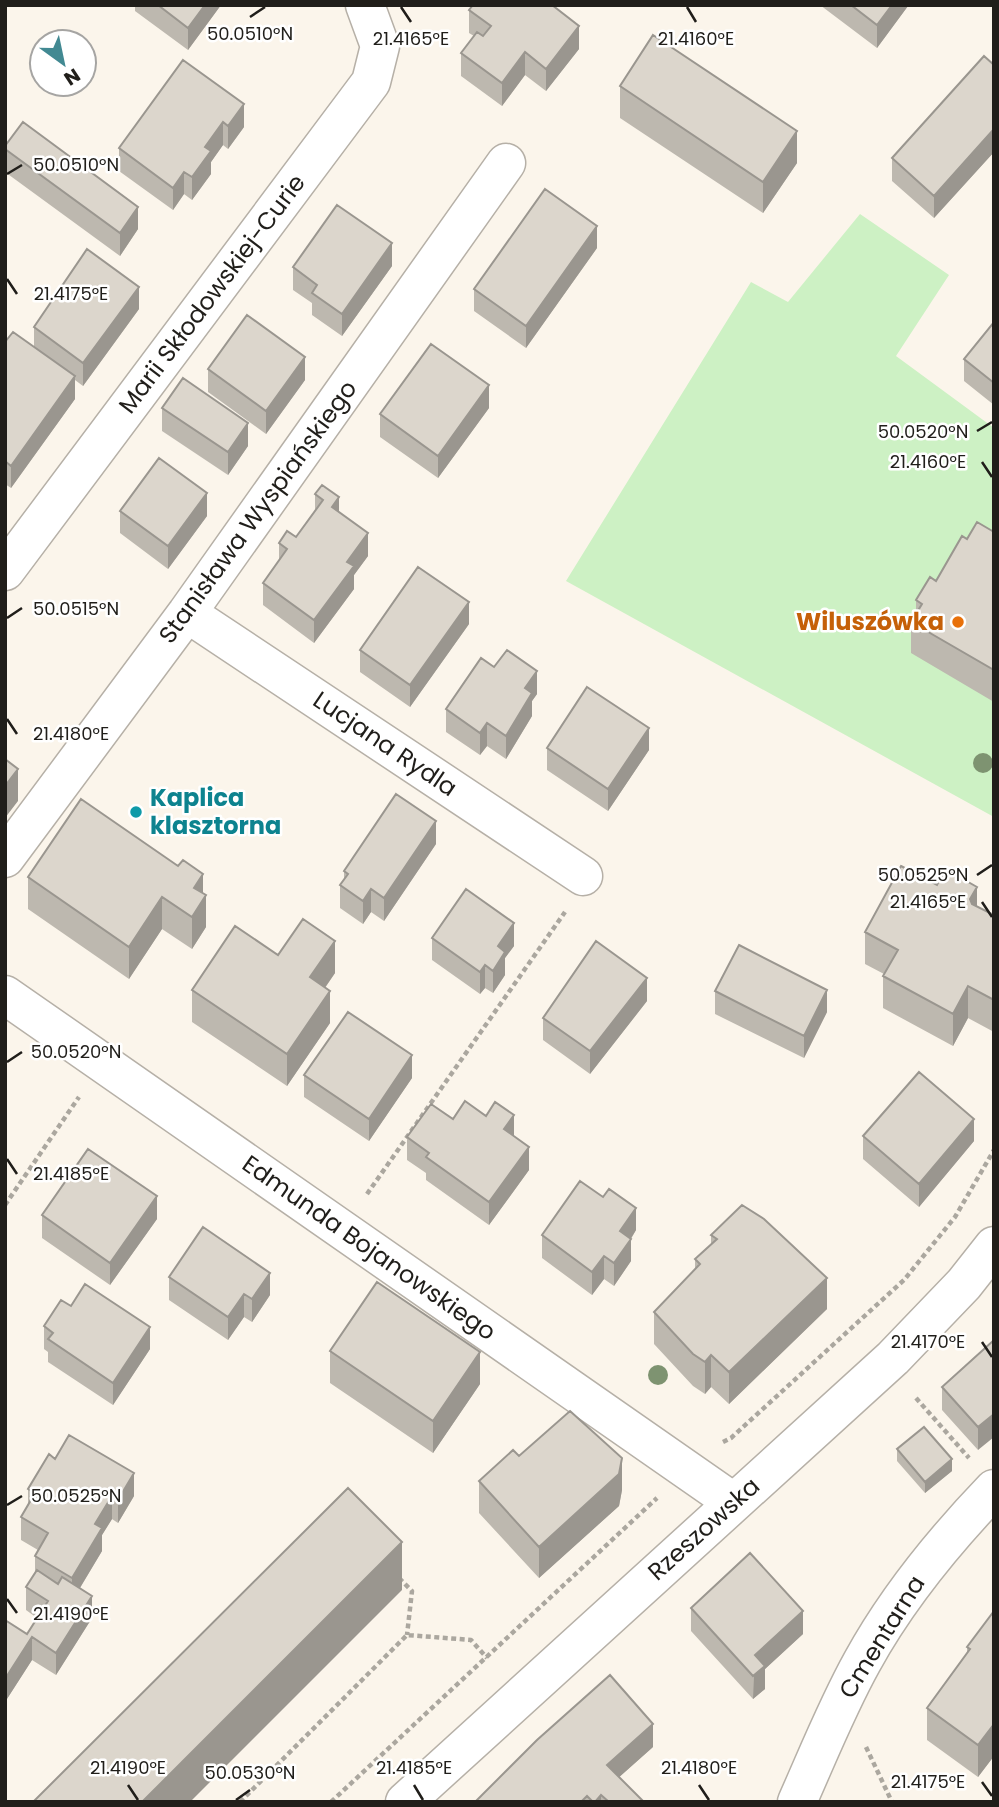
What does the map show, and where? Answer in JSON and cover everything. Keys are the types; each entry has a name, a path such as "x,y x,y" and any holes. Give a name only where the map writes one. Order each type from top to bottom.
{"street":[{"name":"Marii Skłodowskiej-Curie","path":"5,571 371,82 380,46 365,5"},
{"name":"Stanisława Wyspiańskiego","path":"5,858 187,613 506,163"},
{"name":"Lucjana Rydla","path":"187,613 575,871"},
{"name":"Edmunda Bojanowskiego","path":"5,995 733,1502"},
{"name":"Rzeszowska","path":"405,1802 893,1358 964,1284 994,1247"},
{"name":"Cmentarna","path":"797,1802 834,1715 862,1660 927,1565 957,1527 985,1477"}],"path":[{"path":"355,1188 366,1196 566,910 568,897 555,886 575,871"},
{"path":"5,1205 79,1097"},
{"path":"766,1406 904,1280 955,1217 994,1150"},
{"path":"916,1398 985,1477"},
{"path":"331,1802 659,1496"},
{"path":"240,1802 407,1634 412,1591 394,1573"},
{"path":"407,1634 471,1640 488,1658"},
{"path":"865,1745 892,1802"}],"green space":[{"path":"860,214 949,275 896,356 994,428 994,817 566,581 751,282 788,302"}],"building":[{"path":"158,5 205,5 188,28"},
{"path":"473,5 552,5 579,26 546,69 525,52 502,83 461,53 477,32 483,36 491,26 469,10"},
{"path":"851,5 892,5 877,25"},
{"path":"653,35 797,131 763,182 620,86"},
{"path":"984,56 994,65 994,129 934,196 892,158"},
{"path":"183,60 244,104 228,126 223,122 205,147 211,151 192,177 184,172 173,188 119,148"},
{"path":"23,122 138,207 120,233 5,149"},
{"path":"545,189 597,226 526,326 474,289"},
{"path":"337,205 392,243 342,314 312,293 317,285 293,267"},
{"path":"87,249 139,287 83,363 34,327"},
{"path":"247,315 305,357 266,411 208,369"},
{"path":"994,322 994,383 964,359"},
{"path":"13,332 75,376 11,466 5,461 5,342"},
{"path":"431,344 489,385 438,456 380,414"},
{"path":"183,378 248,423 228,452 162,408"},
{"path":"159,458 207,493 168,546 120,511"},
{"path":"322,485 339,497 332,507 368,533 347,562 354,566 314,620 263,583 287,549 279,543 287,531 296,537 323,500 315,494"},
{"name":"Wiluszówka","path":"977,522 994,532 994,670 911,622 922,604 916,600 930,577 936,581 962,536 967,539"},
{"path":"418,567 469,602 410,685 360,650"},
{"path":"507,650 537,671 525,688 532,693 506,736 487,723 480,733 446,709 481,658 494,667"},
{"path":"587,687 649,728 608,789 547,748"},
{"path":"5,759 18,769 5,786"},
{"path":"396,794 436,821 384,898 371,889 363,901 340,885 348,874 344,871"},
{"path":"81,799 178,866 183,860 203,874 194,888 206,895 192,917 162,897 129,947 28,877"},
{"path":"901,866 937,885 945,869 977,887 970,899 972,904 994,915 994,1000 968,986 953,1014 883,976 898,950 865,932"},
{"path":"466,889 514,923 498,946 505,952 493,971 485,965 480,972 432,938"},
{"path":"303,919 335,941 310,977 330,991 287,1054 192,990 235,926 278,955"},
{"path":"596,941 647,978 590,1051 543,1018"},
{"path":"739,945 827,990 804,1036 715,991"},
{"path":"348,1012 412,1055 369,1119 304,1075"},
{"path":"919,1072 974,1119 919,1184 863,1136"},
{"path":"465,1101 486,1116 495,1102 514,1115 504,1129 529,1147 489,1202 426,1157 429,1153 407,1137 431,1104 453,1119"},
{"path":"88,1149 157,1196 110,1263 42,1215"},
{"path":"580,1181 603,1197 609,1189 636,1208 620,1231 631,1239 614,1263 604,1256 592,1272 542,1235"},
{"path":"742,1205 764,1219 827,1278 729,1372 711,1355 705,1362 693,1354 654,1312 700,1264 695,1259 717,1239 711,1235"},
{"path":"203,1227 270,1273 252,1299 244,1294 228,1317 169,1277"},
{"path":"377,1282 480,1352 433,1421 330,1351"},
{"path":"85,1284 150,1327 113,1383 48,1339 53,1333 44,1326 61,1300 71,1306"},
{"path":"994,1340 994,1414 978,1427 942,1387"},
{"path":"570,1411 622,1458 619,1474 539,1547 479,1481 513,1450 519,1456"},
{"path":"924,1427 952,1459 925,1482 897,1449"},
{"path":"69,1435 134,1473 118,1500 112,1496 95,1524 102,1528 72,1578 35,1556 48,1533 21,1517 35,1493 28,1489 49,1454 55,1459"},
{"path":"348,1488 402,1542 142,1802 33,1802"},
{"path":"750,1553 803,1611 755,1655 765,1666 753,1676 691,1608"},
{"path":"37,1570 58,1584 62,1577 92,1596 56,1653 32,1637 5,1679 5,1620 27,1634 48,1601 26,1587"},
{"path":"994,1611 994,1724 978,1745 927,1708"},
{"path":"610,1675 653,1724 607,1765 644,1802 609,1802 601,1795 595,1802 587,1796 581,1802 475,1802 537,1740"}],"place":[{"name":"Wiluszówka","path":"958,622"},
{"name":"Kaplica klasztorna","path":"136,812"}]}
